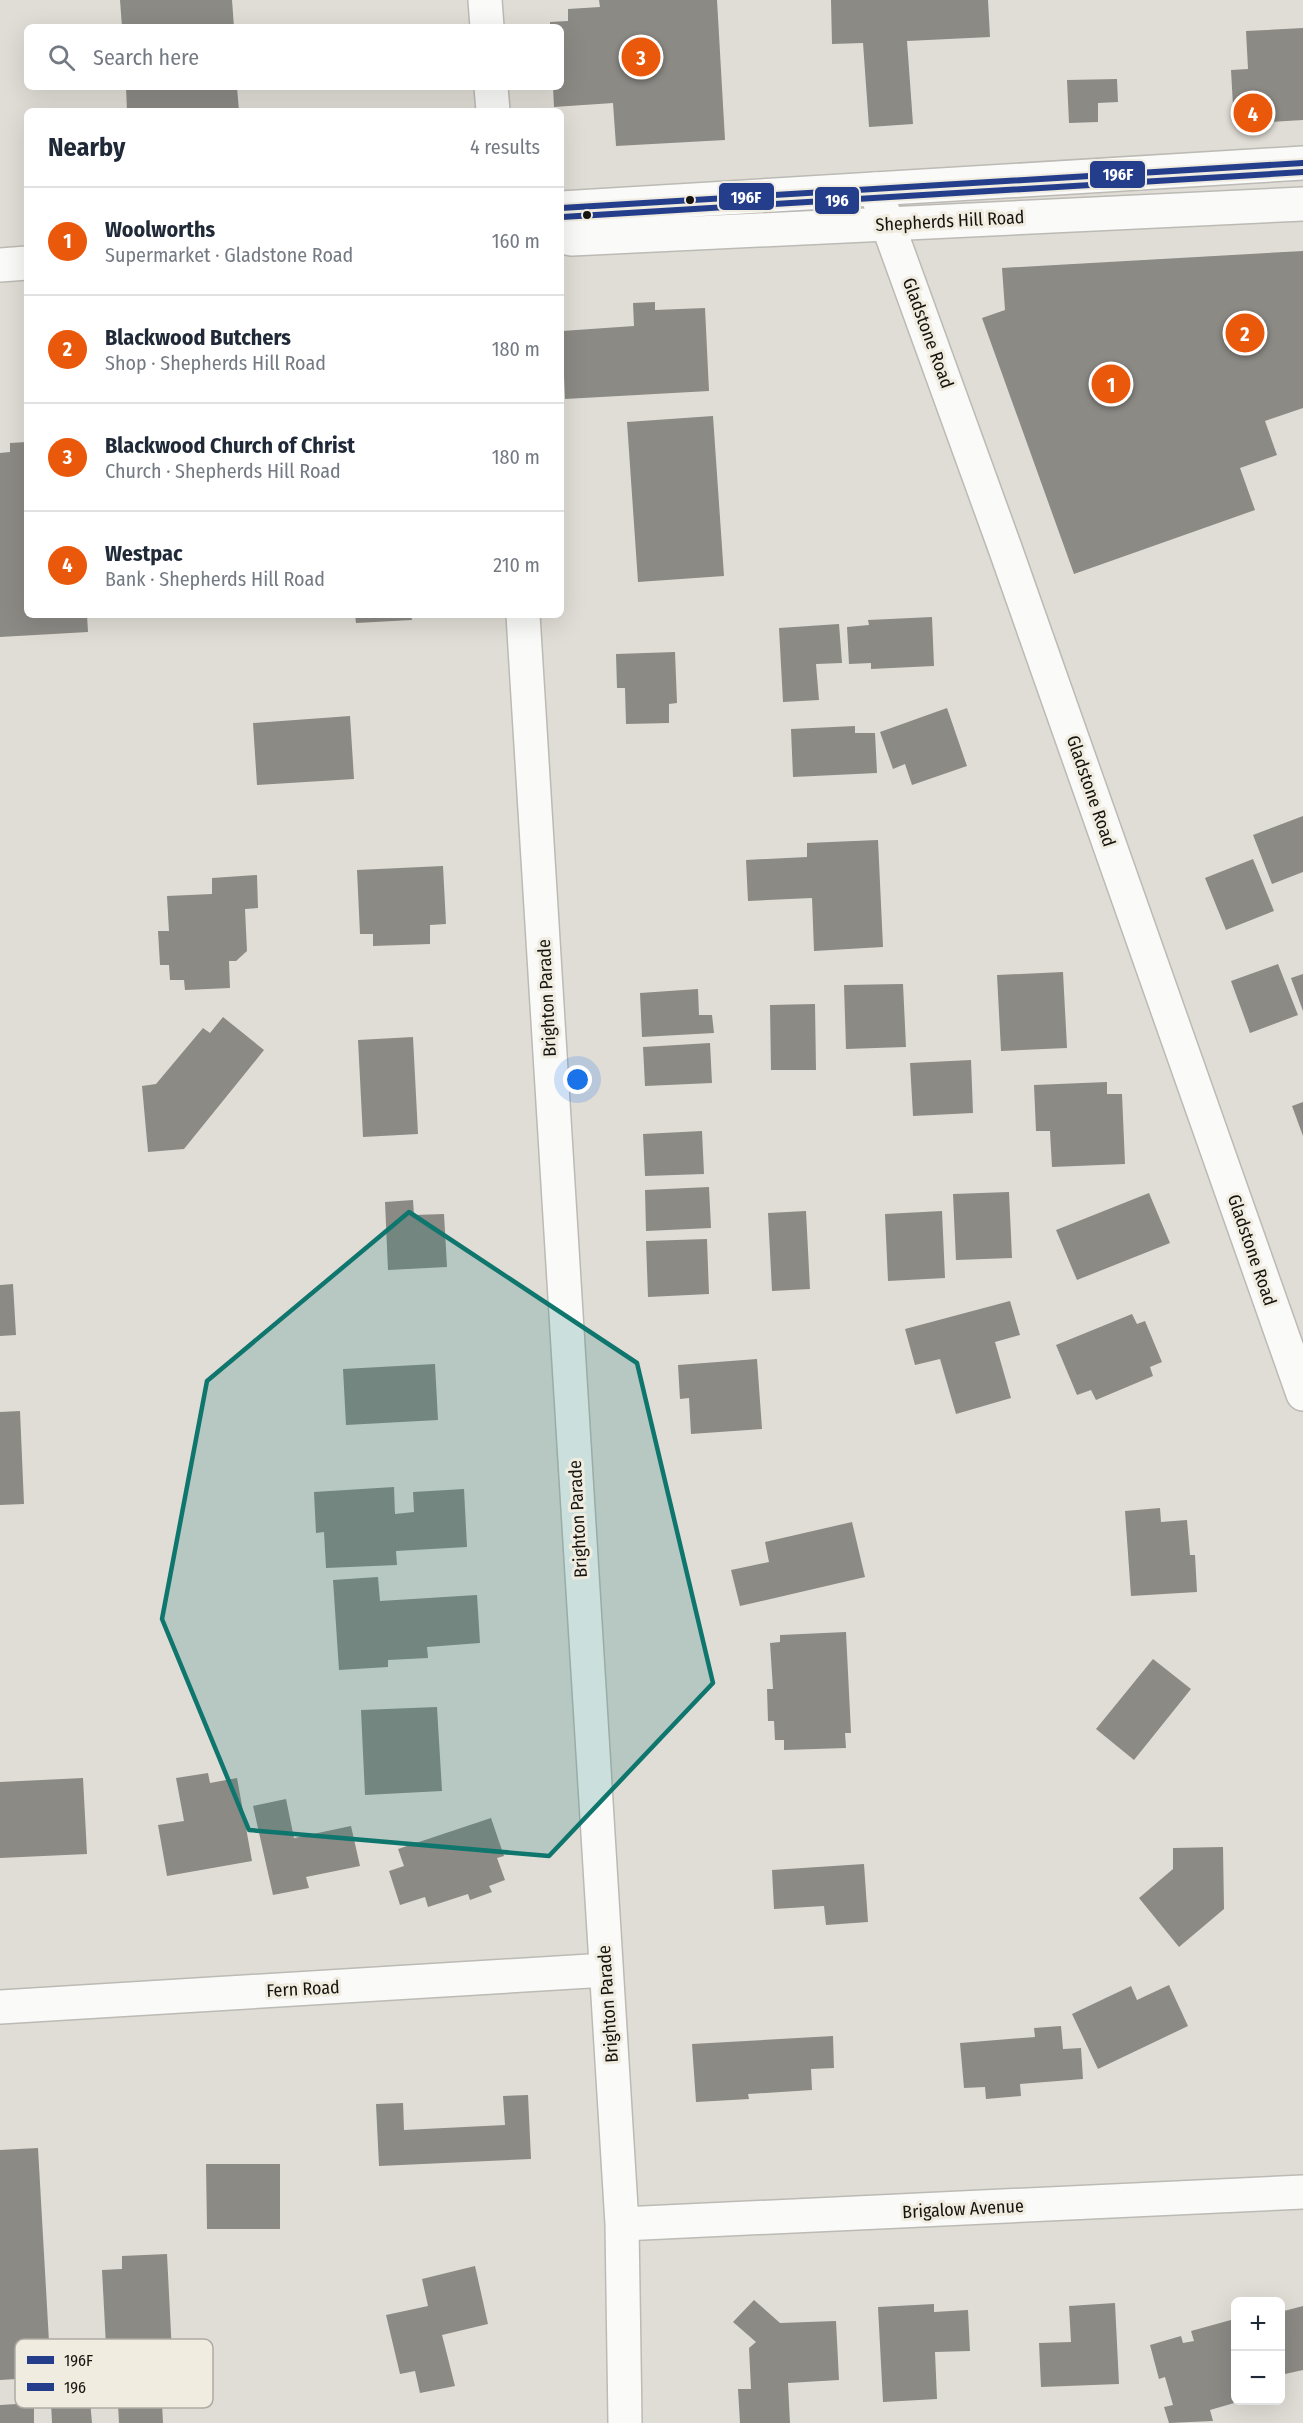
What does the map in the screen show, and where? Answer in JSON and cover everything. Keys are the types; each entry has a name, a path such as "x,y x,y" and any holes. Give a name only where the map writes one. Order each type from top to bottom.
{"street":[{"path":"485,0 487,24"},
{"path":"491,90 493,108"},
{"name":"Shepherds Hill Road","path":"564,208 1303,163"},
{"name":"Gladstone Road","path":"875,189 1021,591 1303,1395"},
{"name":"Shepherds Hill Road","path":"564,238 572,239 1303,204"},
{"path":"0,265 24,263"},
{"name":"Brighton Parade","path":"523,618 622,2224 625,2423"},
{"name":"Fern Road","path":"0,2007 606,1970"},
{"name":"Brigalow Avenue","path":"622,2224 1303,2193"}],"highlighted area":[{"path":"409,1212 637,1363 713,1683 549,1856 249,1830 162,1619 207,1381"}],"building":[{"path":"120,0 232,0 234,24 122,24"},
{"path":"599,0 717,0 725,140 616,146 613,103 554,107 553,90 564,90 564,24 550,24 550,22 568,21 568,9 600,7"},
{"path":"831,0 988,0 990,37 907,41 913,124 869,127 863,43 832,44"},
{"path":"1303,28 1303,120 1234,124 1231,70 1248,69 1246,31"},
{"path":"1117,79 1118,102 1098,103 1098,122 1069,123 1067,80"},
{"path":"126,90 237,90 239,108 127,108"},
{"path":"1303,251 1303,408 1265,421 1277,455 1240,468 1255,510 1074,574 982,318 1005,310 1002,268"},
{"path":"655,302 655,310 705,308 709,391 565,399 564,331 634,326 633,303"},
{"path":"713,416 724,576 638,582 627,422"},
{"path":"24,442 24,618 87,618 88,632 0,637 0,453 10,452 10,443"},
{"path":"932,617 934,666 871,669 871,663 849,664 847,627 869,625 868,620"},
{"path":"355,618 412,618 412,620 356,623"},
{"path":"839,624 842,663 816,664 819,700 783,702 779,628"},
{"path":"675,652 677,703 669,704 669,723 626,724 625,688 617,688 616,654"},
{"path":"947,708 967,766 912,785 905,764 893,769 880,732"},
{"path":"350,716 354,779 257,785 253,723"},
{"path":"855,726 855,733 875,733 877,773 793,777 791,729"},
{"path":"1303,816 1303,872 1272,884 1253,835"},
{"path":"878,840 883,947 814,951 812,898 748,901 746,860 807,857 807,843"},
{"path":"1253,859 1274,911 1226,930 1205,878"},
{"path":"443,866 446,924 430,925 430,944 373,946 373,934 360,934 357,870"},
{"path":"257,875 258,908 245,909 247,951 236,961 229,961 230,988 185,990 184,980 170,980 169,965 160,965 158,931 169,931 167,896 212,894 212,878"},
{"path":"1278,964 1298,1015 1250,1033 1231,981"},
{"path":"1063,972 1067,1048 1001,1051 997,975"},
{"path":"1303,974 1303,1011 1291,978"},
{"path":"903,984 906,1047 846,1049 844,985"},
{"path":"698,989 699,1015 712,1015 714,1033 642,1037 640,993"},
{"path":"815,1004 816,1070 771,1070 770,1005"},
{"path":"223,1017 264,1050 184,1149 148,1152 142,1086 156,1084 203,1028 210,1033"},
{"path":"413,1037 418,1134 363,1137 358,1040"},
{"path":"710,1043 712,1083 645,1086 643,1047"},
{"path":"971,1060 973,1113 913,1116 910,1063"},
{"path":"1107,1082 1107,1094 1122,1094 1125,1164 1052,1167 1050,1131 1036,1131 1034,1085"},
{"path":"1303,1102 1303,1136 1292,1106"},
{"path":"702,1131 704,1174 645,1176 643,1134"},
{"path":"709,1187 711,1228 646,1231 645,1190"},
{"path":"1009,1192 1012,1258 956,1260 953,1194"},
{"path":"1149,1193 1170,1243 1077,1280 1056,1230"},
{"path":"413,1200 414,1215 444,1214 447,1267 388,1270 385,1202"},
{"path":"806,1211 810,1289 772,1291 768,1213"},
{"path":"942,1211 945,1278 888,1281 885,1214"},
{"path":"707,1239 709,1294 648,1297 646,1241"},
{"path":"13,1284 16,1335 0,1336 0,1285"},
{"path":"1010,1301 1020,1335 995,1342 1011,1398 956,1414 940,1359 915,1365 905,1329"},
{"path":"1132,1314 1137,1324 1145,1321 1162,1362 1150,1367 1153,1376 1096,1400 1091,1390 1077,1395 1056,1345"},
{"path":"757,1359 762,1429 691,1434 689,1398 680,1399 678,1365"},
{"path":"435,1364 438,1420 346,1425 343,1369"},
{"path":"20,1411 24,1504 0,1505 0,1412"},
{"path":"394,1487 395,1514 414,1512 413,1492 464,1489 467,1547 396,1551 397,1565 326,1568 324,1532 316,1533 314,1492"},
{"path":"1160,1508 1161,1522 1187,1520 1190,1555 1195,1555 1197,1592 1131,1596 1125,1511"},
{"path":"852,1522 865,1577 740,1606 731,1570 769,1562 765,1542"},
{"path":"378,1577 380,1601 477,1595 480,1643 427,1647 428,1658 388,1660 388,1667 339,1670 333,1580"},
{"path":"846,1632 851,1733 845,1733 846,1748 784,1750 784,1740 775,1740 774,1721 768,1721 767,1689 773,1689 770,1643 780,1642 780,1635"},
{"path":"1153,1659 1191,1689 1134,1760 1096,1729"},
{"path":"437,1707 442,1791 365,1795 361,1710"},
{"path":"208,1773 210,1783 237,1778 252,1861 167,1876 158,1825 184,1821 176,1778"},
{"path":"83,1778 87,1854 0,1858 0,1782"},
{"path":"286,1799 294,1838 351,1826 360,1866 306,1877 309,1888 273,1895 253,1806"},
{"path":"491,1818 504,1856 497,1858 505,1880 489,1886 492,1892 470,1900 468,1894 428,1907 425,1897 400,1905 389,1871 404,1866 398,1849"},
{"path":"1223,1847 1224,1909 1179,1947 1139,1898 1173,1869 1173,1848"},
{"path":"864,1864 868,1922 826,1925 824,1906 774,1909 772,1870"},
{"path":"1169,1985 1188,2026 1098,2069 1072,2014 1131,1986 1137,2000"},
{"path":"1061,2026 1063,2049 1081,2048 1083,2079 1020,2084 1021,2096 986,2099 985,2087 964,2088 960,2043 1035,2037 1034,2028"},
{"path":"833,2036 834,2068 811,2069 812,2090 748,2094 749,2099 696,2102 692,2044"},
{"path":"528,2095 531,2159 379,2166 376,2104 403,2103 404,2130 505,2125 503,2096"},
{"path":"38,2148 49,2339 15,2339 15,2379 0,2380 0,2150"},
{"path":"206,2164 280,2164 280,2229 207,2229"},
{"path":"167,2254 171,2339 106,2339 102,2270 122,2269 122,2256"},
{"path":"475,2266 488,2324 442,2335 455,2386 420,2393 415,2371 400,2374 386,2315 428,2306 422,2279"},
{"path":"754,2300 780,2323 836,2321 839,2380 788,2383 790,2423 740,2423 738,2389 751,2389 749,2348 756,2342 733,2322"},
{"path":"1115,2303 1119,2384 1041,2387 1039,2343 1071,2342 1069,2306"},
{"path":"934,2304 934,2312 968,2310 970,2351 935,2352 937,2399 883,2402 878,2307"},
{"path":"1303,2306 1303,2370 1285,2374 1285,2351 1285,2311"},
{"path":"1231,2320 1231,2404 1210,2410 1213,2421 1169,2423 1164,2407 1173,2405 1165,2377 1159,2379 1150,2345 1181,2336 1183,2343 1194,2341 1191,2331"},
{"path":"15,2404 15,2408 34,2408 34,2423 0,2423 0,2405"},
{"path":"51,2408 91,2408 92,2423 52,2423"},
{"path":"118,2408 162,2408 163,2423 119,2423"}],"transit line":[{"name":"196F","path":"564,208 1303,163"},
{"name":"196","path":"564,217 1303,172"}],"place":[{"name":"Blackwood Church of Christ","path":"641,57"},
{"name":"Westpac","path":"1253,113"},
{"name":"Blackwood Butchers","path":"1245,333"},
{"name":"Woolworths","path":"1111,384"}]}
